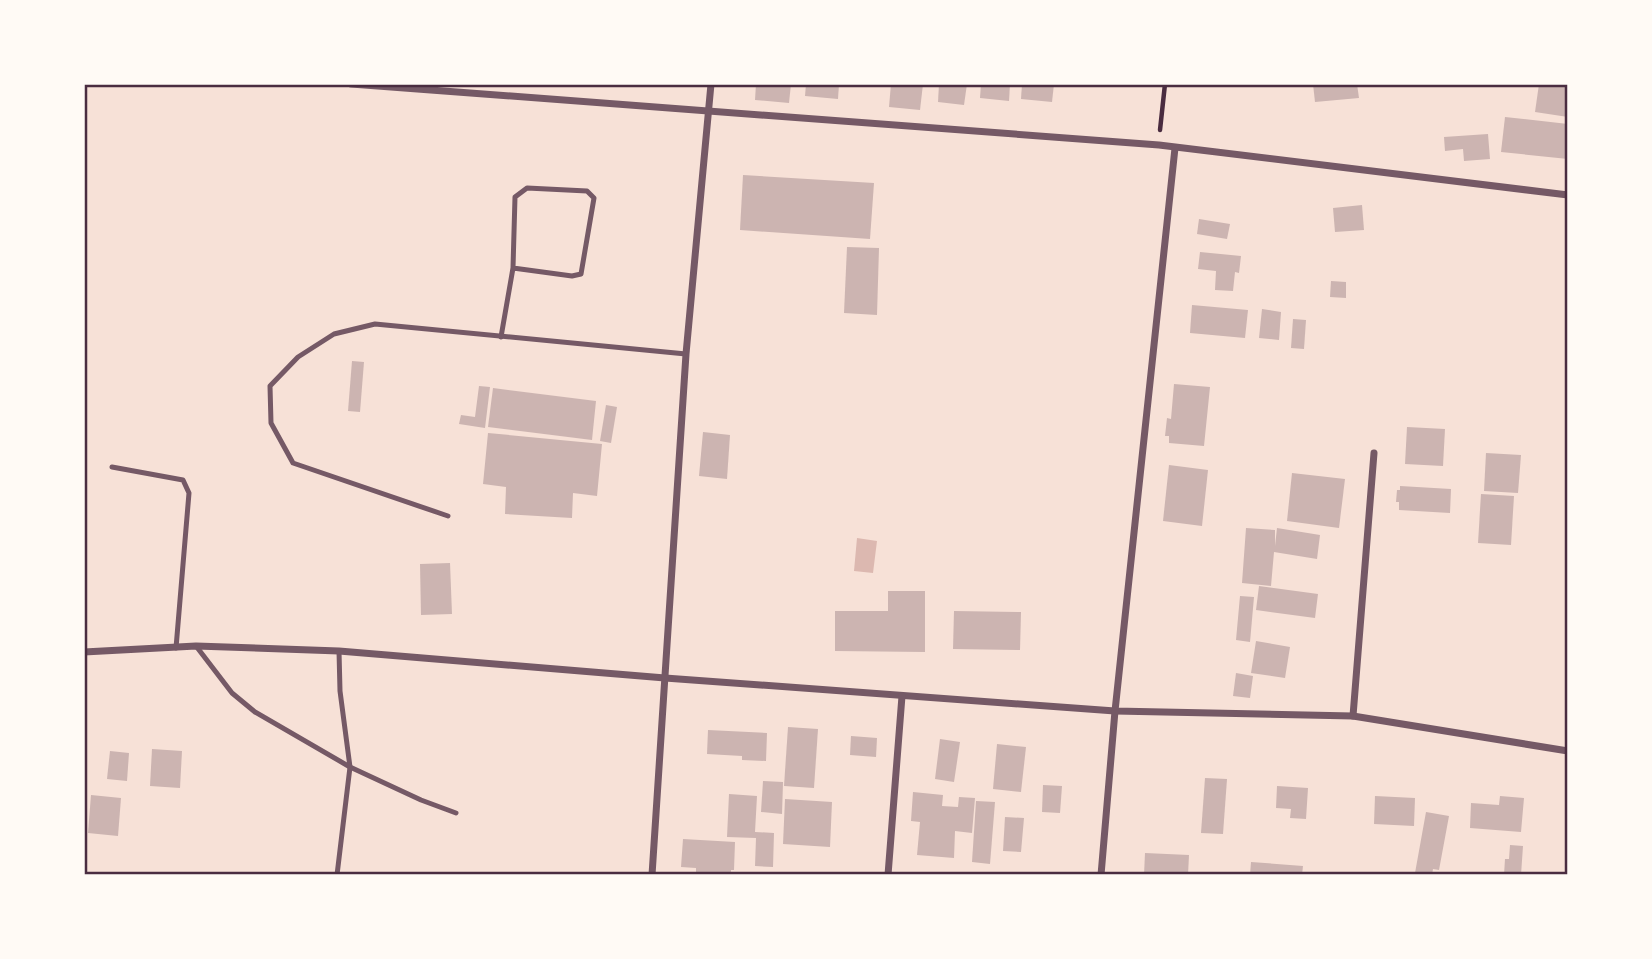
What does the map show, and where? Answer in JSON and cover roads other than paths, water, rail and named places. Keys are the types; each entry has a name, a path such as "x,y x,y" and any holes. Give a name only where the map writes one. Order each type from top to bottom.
{"street":[{"path":"351,84 1159,145 1568,195"},
{"path":"652,875 686,354 711,84"},
{"path":"1101,875 1115,711 1175,148"},
{"path":"1353,716 1374,453"},
{"path":"84,652 196,646 339,651 1115,711 1353,716 1568,751"},
{"path":"888,875 902,696"}],"lane":[{"path":"501,337 513,268 515,197 527,188 587,191 594,198 581,274 572,276 513,268"},
{"path":"448,516 293,463 271,423 270,386 298,357 334,334 375,324 686,354"},
{"path":"112,467 183,480 187,485 189,493 176,648"},
{"path":"196,646 232,693 247,706 350,767 456,813"},
{"path":"337,875 350,767 340,691 339,651"}]}
